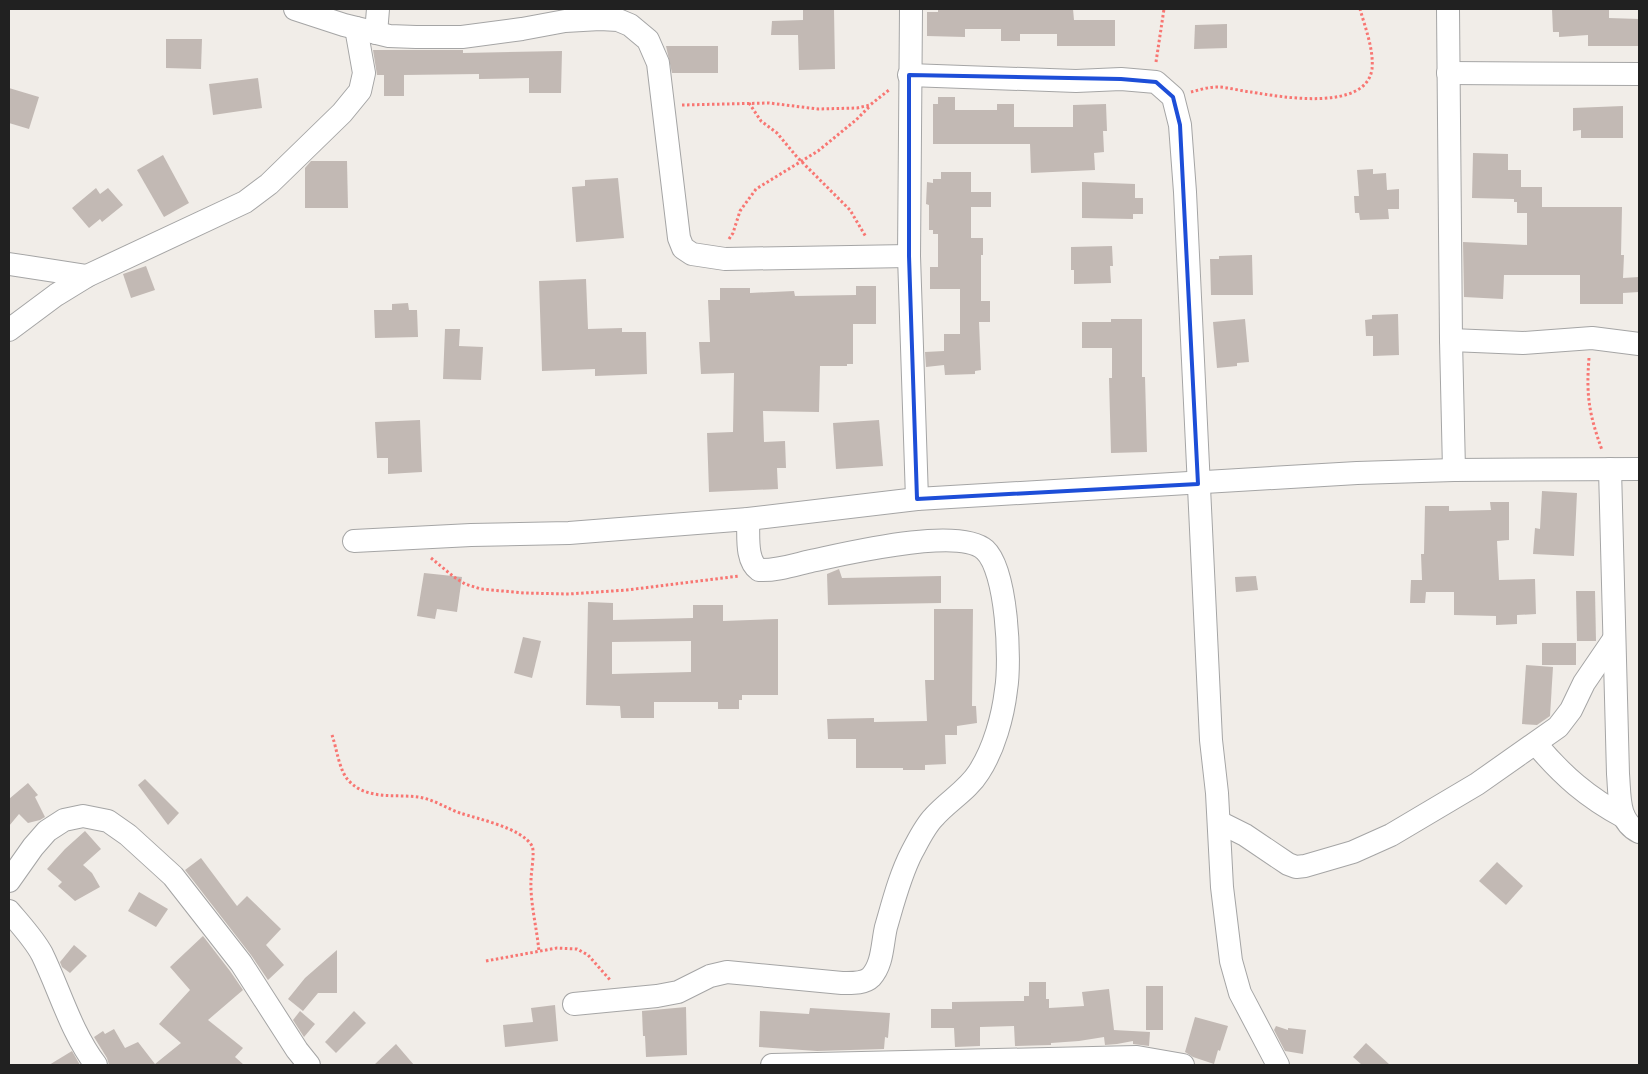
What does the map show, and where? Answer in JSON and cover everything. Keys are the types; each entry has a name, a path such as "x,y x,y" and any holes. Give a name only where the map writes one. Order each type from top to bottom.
{"street":[{"path":"295,9 389,36 416,38 462,36 522,29 565,21 618,20 630,26 648,40 658,63 678,238 683,248 692,254 725,260 908,256"},
{"path":"9,330 56,295 87,276 245,202 269,184 342,113 360,91 364,73 366,30 378,9"},
{"path":"911,9 908,256 918,499"},
{"path":"1448,9 1454,470"},
{"path":"1448,73 1639,74"},
{"path":"910,75 1076,81 1121,79 1156,82 1173,97 1180,125 1185,192 1211,740 1219,822 1222,887 1231,961 1240,993 1278,1065"},
{"path":"9,264 87,276"},
{"path":"1451,340 1540,343 1592,338 1639,344"},
{"path":"1610,469 1618,774 1621,809 1632,824"},
{"path":"354,541 569,533 748,519 918,499 1198,484 1358,473 1454,470 1639,469"},
{"path":"574,1004 657,996 678,992 710,976 727,972 842,983 860,982 869,979 878,968 886,930 910,857 932,818 962,792 980,771 1000,723 1007,688 1007,640 999,579 994,564 985,550 969,542 948,540 923,542 759,570 753,564 750,554 748,519"},
{"path":"1219,822 1296,867 1352,852 1391,836 1477,784 1558,727 1614,638"},
{"path":"1536,744 1550,761 1581,791 1632,824"},
{"path":"9,881 32,847 47,831 64,820 83,816 108,821 173,876 241,963 297,1050 309,1065"},
{"path":"9,911 41,952 65,1010 90,1058 96,1065"},
{"path":"772,1065 1137,1057 1183,1065"}],"path":[{"path":"1156,82 1157,48 1164,9"},
{"path":"1173,97 1216,87 1253,93 1307,98 1332,98 1350,95 1364,85 1370,77 1372,67 1371,53 1360,9"},
{"path":"704,256 728,240 733,233 740,211 756,189 818,151 844,131 870,105 910,75"},
{"path":"749,103 761,120 777,134 850,210 859,222 878,257"},
{"path":"664,106 769,103 818,109 857,108 870,105"},
{"path":"1592,338 1588,397 1597,436 1610,469"},
{"path":"408,538 454,577 480,589 569,594 627,590 725,579 759,570"},
{"path":"332,735 344,776 350,783 365,792 389,797 418,797 431,800 460,813 494,822 526,839 533,851 532,899 539,952"},
{"path":"486,961 566,948 577,949 588,955 625,999"}],"highlighted area":[{"path":"909,75 1121,79 1156,82 1173,97 1180,125 1198,484 917,499 909,256"}],"building":[{"path":"803,9 834,9 835,69 799,70 798,35 771,35 772,21 803,20"},
{"path":"938,9 1073,9 1074,20 1115,20 1115,46 1057,46 1057,34 1020,34 1020,41 1001,41 1001,29 965,29 965,37 927,36 927,12 938,12"},
{"path":"1552,9 1609,9 1609,18 1639,19 1639,46 1588,46 1588,35 1559,37 1559,32 1553,32"},
{"path":"1227,24 1227,48 1194,49 1195,25"},
{"path":"166,39 202,39 201,69 166,68"},
{"path":"666,46 718,46 718,73 672,73"},
{"path":"373,50 463,50 463,53 562,51 561,93 529,93 529,78 479,79 479,74 404,75 404,96 384,96 384,75 377,75"},
{"path":"258,78 262,108 213,115 209,84"},
{"path":"9,88 39,97 29,129 9,123"},
{"path":"938,97 955,97 955,110 997,110 997,104 1014,104 1014,127 1073,127 1073,105 1106,104 1107,131 1103,131 1104,152 1094,153 1095,170 1031,173 1030,144 933,144 933,104 938,104"},
{"path":"1623,106 1623,138 1581,138 1581,130 1573,131 1573,108"},
{"path":"1473,153 1508,154 1508,170 1521,170 1521,187 1542,187 1542,207 1622,207 1621,255 1624,255 1623,278 1639,277 1639,292 1623,293 1623,304 1580,304 1580,275 1504,275 1503,299 1464,297 1463,242 1527,245 1527,213 1517,213 1517,202 1514,202 1514,199 1472,198"},
{"path":"163,155 189,203 164,217 137,170"},
{"path":"311,161 347,161 348,208 305,208 305,168"},
{"path":"1373,169 1373,174 1386,173 1387,190 1399,189 1399,209 1388,209 1389,219 1360,220 1359,213 1355,213 1354,196 1359,196 1357,170"},
{"path":"941,172 971,172 971,192 991,192 991,207 971,207 971,238 983,238 981,301 990,301 990,322 979,322 981,370 975,371 975,374 945,375 944,365 926,367 925,352 944,351 944,334 960,334 960,289 930,289 930,267 938,267 938,234 933,234 933,230 929,230 929,205 926,204 927,182 933,183 933,179 941,179"},
{"path":"618,178 624,238 576,242 572,187 585,186 585,180"},
{"path":"1082,182 1135,184 1135,198 1143,198 1143,214 1133,214 1133,219 1082,218"},
{"path":"96,188 100,194 108,188 123,205 102,222 100,219 89,228 72,208"},
{"path":"1112,246 1113,266 1110,266 1111,283 1074,284 1074,270 1071,270 1071,247"},
{"path":"1252,255 1253,295 1211,295 1210,259 1219,259 1219,256"},
{"path":"146,266 155,290 131,298 123,274"},
{"path":"586,279 588,329 622,328 622,332 646,332 647,374 595,376 595,369 542,371 539,281"},
{"path":"856,286 876,286 876,324 853,324 853,364 847,364 847,366 820,366 819,412 763,411 764,442 785,441 786,468 777,468 778,489 709,492 707,433 733,432 734,373 701,374 699,342 710,342 708,300 720,300 720,288 750,288 750,293 794,291 795,296 856,295"},
{"path":"408,303 409,310 417,310 418,337 375,338 374,310 392,310 392,304"},
{"path":"1398,314 1399,355 1373,356 1373,336 1366,336 1365,320 1372,319 1372,315"},
{"path":"1111,319 1142,319 1142,377 1145,377 1147,452 1111,453 1109,378 1112,378 1112,348 1082,348 1082,322 1111,322"},
{"path":"1245,319 1249,362 1237,363 1237,366 1217,368 1213,322"},
{"path":"445,329 460,329 459,346 483,347 481,380 443,379"},
{"path":"420,420 422,472 388,474 388,458 377,458 375,422"},
{"path":"879,420 883,466 836,469 833,423"},
{"path":"1542,491 1577,493 1574,556 1533,554 1535,528 1540,529"},
{"path":"1490,502 1509,502 1509,540 1497,541 1499,580 1535,579 1536,614 1517,615 1517,624 1496,625 1496,616 1454,615 1454,592 1426,592 1425,603 1410,603 1411,580 1422,580 1421,554 1424,554 1425,506 1449,506 1449,511 1491,510"},
{"path":"839,569 842,578 941,576 941,603 828,605 827,574"},
{"path":"424,573 462,577 457,612 437,609 435,619 417,616"},
{"path":"1256,576 1258,590 1236,592 1235,577"},
{"path":"1576,591 1595,591 1596,641 1577,641"},
{"path":"588,602 613,603 613,620 693,618 693,605 723,605 723,621 778,619 778,695 742,695 742,700 739,700 739,709 718,709 718,702 654,702 654,718 621,718 620,706 586,705","holes":["691,641 691,672 612,674 612,642"]},
{"path":"934,609 973,609 972,706 976,706 977,723 957,726 957,735 945,735 946,764 925,765 925,770 856,768 856,739 828,739 827,719 874,718 874,722 927,721 925,680 934,680"},
{"path":"523,637 541,641 532,678 514,673"},
{"path":"1542,643 1576,643 1576,665 1542,665"},
{"path":"1526,665 1553,667 1550,716 1537,725 1522,724"},
{"path":"145,779 179,813 168,825 138,785"},
{"path":"28,783 38,795 35,797 45,817 28,823 19,814 9,826 9,799"},
{"path":"85,831 101,849 83,865 92,873 100,887 75,901 58,886 62,882 47,869"},
{"path":"201,858 237,906 247,896 281,929 266,945 284,965 268,980 185,870"},
{"path":"1497,862 1523,886 1506,905 1479,881"},
{"path":"139,892 168,909 156,927 128,911"},
{"path":"203,936 243,990 208,1020 243,1048 235,1057 244,1065 109,1065 107,1058 94,1037 103,1031 105,1034 114,1029 125,1048 138,1042 155,1064 181,1043 159,1024 190,990 170,967"},
{"path":"74,945 87,956 70,973 62,967 60,962"},
{"path":"337,950 337,993 318,993 303,1011 288,999 305,978"},
{"path":"1029,982 1046,982 1046,999 1049,999 1049,1008 1084,1006 1082,992 1109,989 1114,1030 1150,1032 1149,1046 1133,1044 1133,1041 1105,1045 1104,1037 1051,1043 1051,1045 1015,1046 1014,1026 980,1027 980,1046 955,1047 954,1028 931,1028 931,1009 952,1009 952,1002 1024,1001 1024,996 1029,996"},
{"path":"1146,986 1163,986 1163,1030 1146,1030"},
{"path":"555,1005 558,1041 505,1047 503,1025 533,1022 531,1008"},
{"path":"686,1007 687,1055 646,1057 642,1011"},
{"path":"810,1008 890,1013 888,1038 885,1037 884,1049 817,1051 759,1047 760,1011 809,1014"},
{"path":"300,1011 315,1024 304,1037 293,1020"},
{"path":"354,1011 366,1023 336,1053 325,1042"},
{"path":"1195,1017 1228,1026 1214,1064 1193,1057 1185,1052"},
{"path":"1276,1026 1288,1030 1288,1028 1306,1030 1303,1054 1285,1051 1274,1030"},
{"path":"1366,1043 1390,1065 1362,1065 1353,1057"},
{"path":"396,1044 414,1065 374,1065"},
{"path":"72,1051 80,1065 49,1065"}]}
